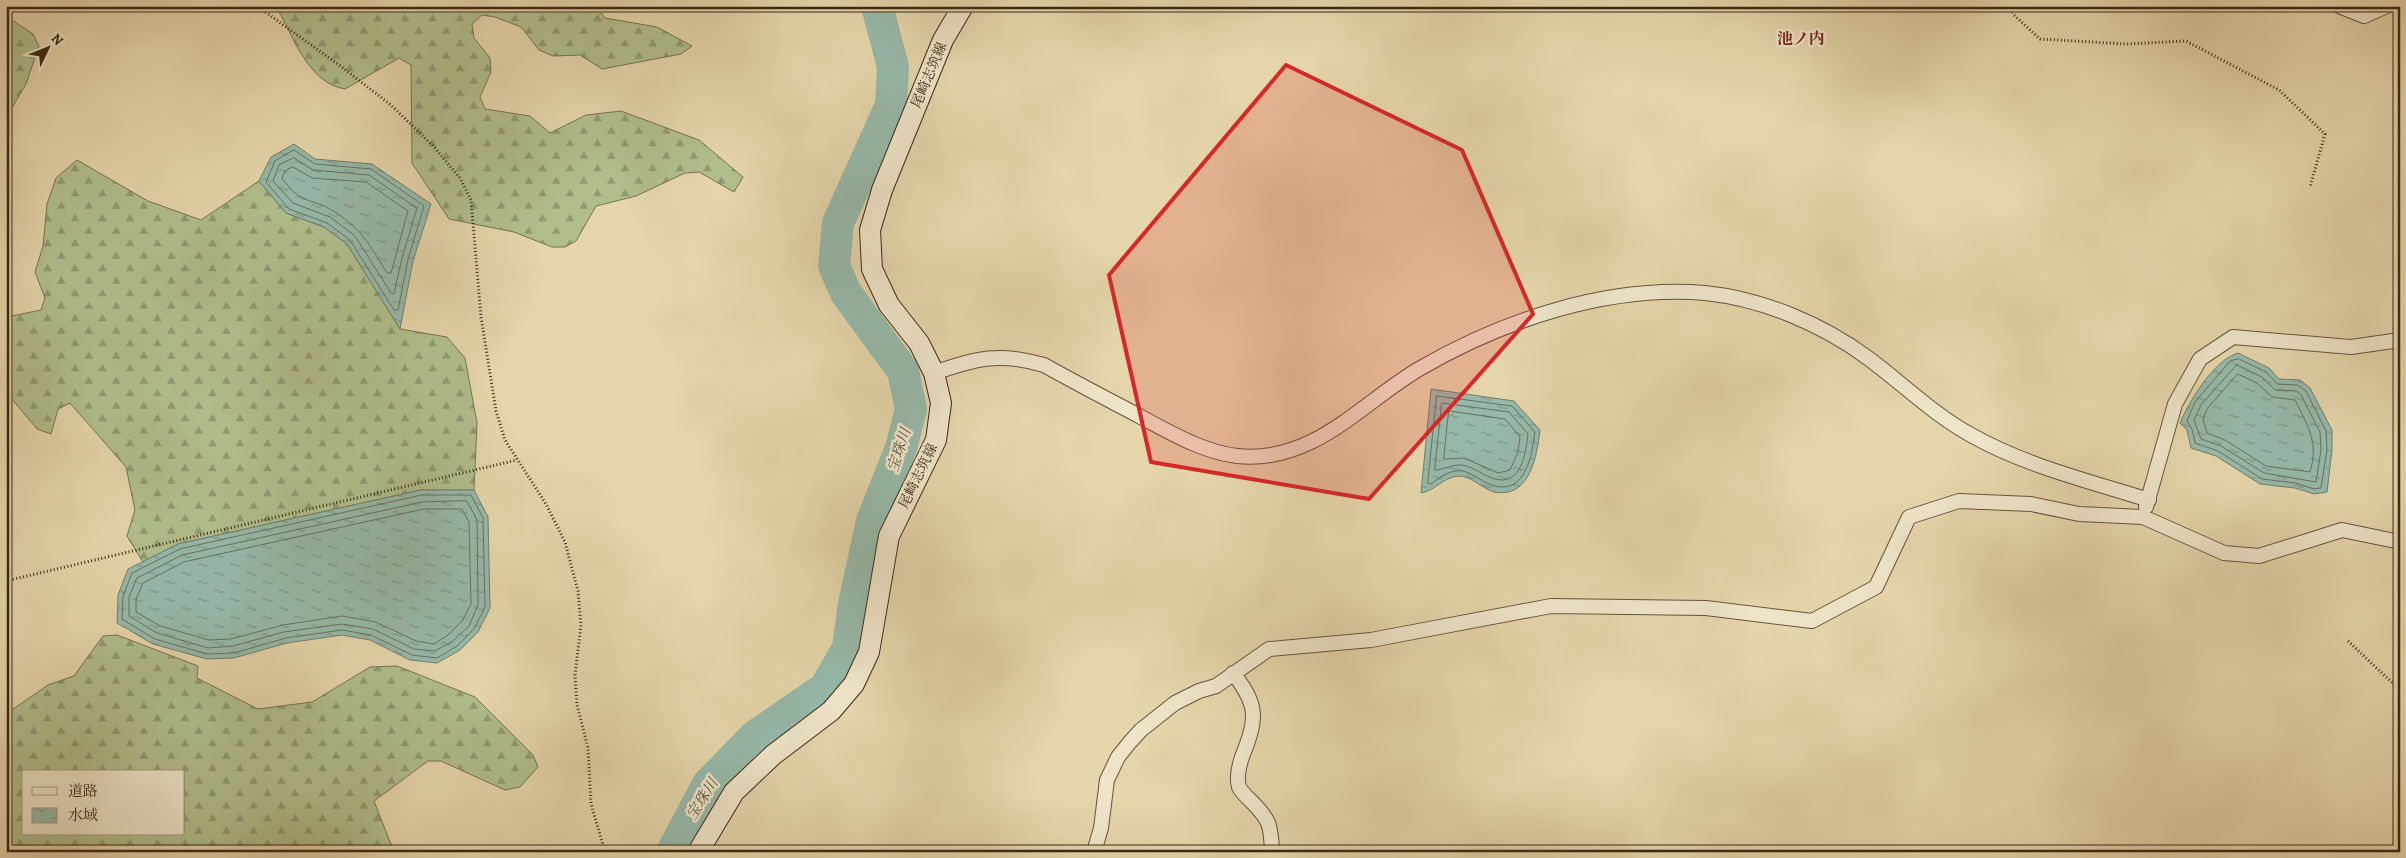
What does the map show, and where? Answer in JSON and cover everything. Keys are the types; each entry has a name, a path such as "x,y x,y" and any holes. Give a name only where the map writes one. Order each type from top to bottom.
{"main road":[{"name":"尾崎志筑線","path":"700,851 734,792 773,755 831,711 854,684 869,652 889,536 936,440 941,403 934,373 919,343 889,304 872,269 870,230 882,190 932,67 944,40 963,6"}],"street":[{"path":"2339,6 2364,16 2387,6"},
{"path":"934,373 970,360 990,357 1026,360 1044,365 1199,446 1232,456 1263,457 1286,453 1319,439 1417,370 1478,339 1512,325 1553,311 1631,295 1674,292 1704,293 1754,303 1814,325 1850,345 1948,422 1999,449 2020,459 2149,500"},
{"path":"2143,517 2175,404 2200,359 2233,337 2351,347 2400,340"},
{"path":"1094,852 1101,828 1107,780 1118,758 1141,730 1175,703 1198,691 1216,686 1269,649 1370,640 1551,606 1706,608 1812,621 1876,587 1909,518 1959,501 2031,504 2079,514 2143,517 2224,553 2242,555 2260,556 2342,530 2400,542"},
{"path":"1233,673 1249,694 1254,716 1252,731 1238,772 1240,788 1267,818 1272,833 1272,852"}],"path":[{"path":"257,6 332,59 391,105 434,147 460,178 471,200 481,317 496,411 504,440 546,504 565,542 578,591 581,625 575,675 577,705 588,748 591,804 604,852"},
{"path":"2009,6 2014,15 2040,39 2126,44 2186,42 2279,90 2325,134 2310,187"},
{"path":"6,581 517,460"},
{"path":"2348,641 2400,690"}],"highlighted area":[{"path":"1286,65 1462,150 1533,314 1369,499 1151,462 1109,275"}],"green space":[{"path":"276,6 596,6 605,18 657,27 692,46 681,54 602,69 580,55 553,56 539,50 521,27 495,17 482,15 472,24 474,38 490,58 491,72 480,97 485,109 530,116 550,133 586,115 621,111 699,140 743,177 734,192 699,172 685,173 636,196 596,206 576,241 565,247 552,247 514,232 449,219 412,163 411,65 399,58 345,89 332,85 321,78 303,57"},
{"path":"6,16 33,34 39,46 26,84 6,118"},
{"path":"77,160 148,201 201,220 259,181 286,213 324,227 347,244 400,329 447,337 465,358 477,423 474,490 421,490 178,544 143,562 127,536 135,510 126,467 70,403 58,409 51,434 37,429 6,392 6,313 12,316 41,310 45,298 35,272 43,246 47,204 56,178"},
{"path":"117,635 198,666 197,678 258,709 312,702 370,667 397,666 475,697 533,755 538,767 520,787 505,790 441,761 428,761 374,801 394,852 6,852 6,714 48,685 74,676 103,636"}],"water":[{"path":"294,144 315,159 372,164 431,204 413,261 400,329 347,244 324,227 286,213 259,181 271,157"},
{"path":"2238,353 2269,368 2279,379 2300,380 2310,388 2332,430 2332,450 2327,492 2314,494 2295,488 2260,484 2216,456 2191,448 2187,430 2180,423 2184,414 2196,393 2212,372 2229,357"},
{"path":"1431,389 1514,401 1540,430 1534,463 1524,482 1516,489 1506,492 1494,492 1468,478 1459,476 1448,479 1431,490 1421,493"},
{"path":"421,490 474,490 488,517 490,608 478,632 460,650 437,663 410,660 370,640 342,635 287,643 234,658 207,659 153,644 117,623 118,595 128,569 178,544"}],"waterway":[{"name":"宝珠川","path":"672,852 708,784 755,736 825,688 848,648 854,604 872,521 901,448 911,409 903,371 846,293 834,266 838,223 891,105 893,67 877,6"}],"district":[{"name":"池ノ内","path":"1801,39"}]}
